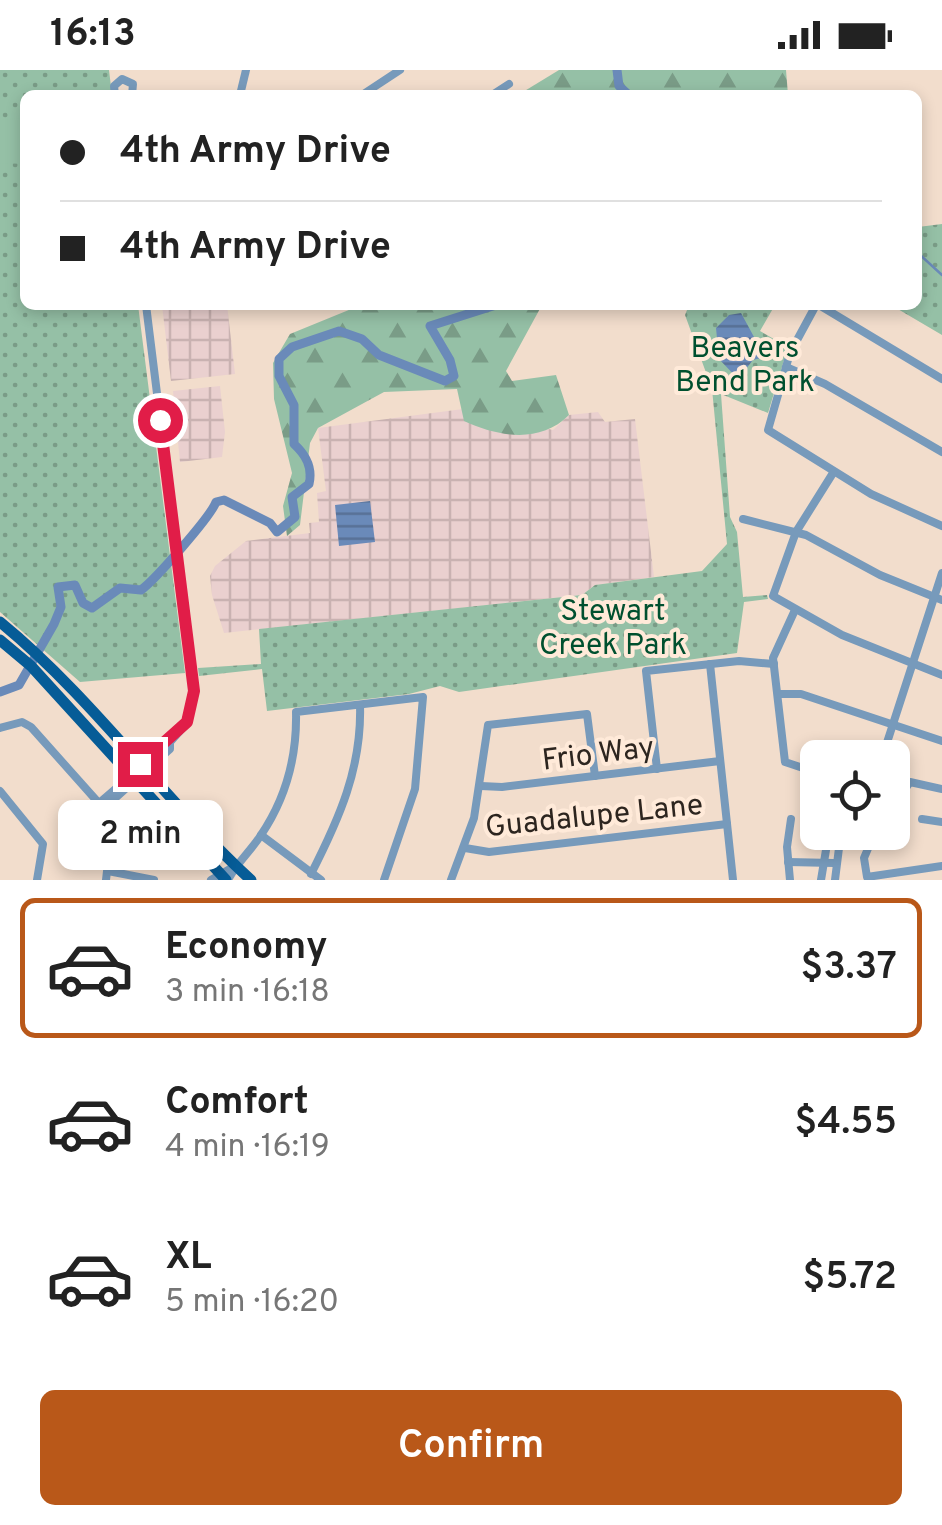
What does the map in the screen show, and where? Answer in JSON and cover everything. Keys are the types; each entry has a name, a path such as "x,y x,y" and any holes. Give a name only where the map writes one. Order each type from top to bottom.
{"main road":[{"path":"0,622 70,688 251,880"},
{"path":"0,640 60,697 221,878"}],"street":[{"path":"116,90 123,70"},
{"path":"123,70 131,90"},
{"path":"370,90 400,70"},
{"path":"117,81 130,82"},
{"path":"500,90 509,84"},
{"path":"100,806 143,767 170,749 170,742 187,722 193,699 185,606 147,310"},
{"path":"814,310 786,367 768,430 833,473 942,526"},
{"path":"825,310 942,379"},
{"path":"786,367 825,384 942,452"},
{"path":"833,473 796,532 773,596 842,635 942,675"},
{"path":"743,519 796,532 938,599"},
{"path":"888,740 938,599 942,572"},
{"path":"795,610 778,640 774,664 785,762 800,767"},
{"path":"657,769 646,671 710,664 774,664"},
{"path":"710,664 733,880"},
{"path":"778,694 802,694 892,728 942,741"},
{"path":"221,878 261,835 289,775 296,747 296,712 423,697 418,777 384,880"},
{"path":"311,874 347,799 357,759 360,705"},
{"path":"451,880 465,848 481,786 488,725 587,714 595,776"},
{"path":"0,728 26,723 113,819 106,876 154,880"},
{"name":"Frio Way","path":"481,786 720,762"},
{"path":"910,786 914,781 942,789"},
{"path":"0,791 43,844 37,880"},
{"path":"790,818 790,880"},
{"path":"922,819 942,822"},
{"name":"Guadalupe Lane","path":"465,848 489,852 727,824"},
{"path":"261,835 321,880"},
{"path":"822,880 824,850"},
{"path":"834,880 837,850"},
{"path":"867,850 864,874 882,878 942,866"},
{"path":"788,862 834,863"}],"shaded area":[{"path":"163,310 228,310 235,374 171,381"},
{"path":"220,386 225,432 222,457 180,462 173,391"},
{"path":"463,409 553,430 569,415 598,412 605,422 635,419 654,577 595,585 582,595 224,633 212,595 210,576 215,566 246,541 310,533 309,523 319,522 317,493 326,491 318,428"}],"green space":[{"path":"0,70 109,70 111,90 20,90 20,310 139,310 185,673 80,682 0,612"},
{"path":"559,70 786,70 788,90 526,90"},
{"path":"20,118 20,164 0,163 0,120"},
{"name":"Beavers Bend Park","path":"942,224 942,335 900,310 922,310 922,226"},
{"path":"349,310 539,310 506,371 512,381 556,375 569,415 532,434 505,434 464,421 457,389 384,392 318,428 310,443 300,525 287,536 283,506 292,473 274,399 273,363 290,334"},
{"name":"Stewart Creek Park","path":"687,310 772,310 760,331 788,347 768,413 721,394 730,517 737,532 743,597 767,595 768,599 744,602 737,653 459,692 440,686 409,694 267,711 262,669 199,676 198,668 261,664 259,629 582,595 595,585 702,571 727,544 712,389 685,315"}],"water":[{"path":"741,313 765,357 753,360 738,379 719,359 716,328 729,315"},
{"path":"370,501 375,542 339,546 335,505"}],"waterway":[{"path":"617,70 619,86 623,90"},
{"path":"922,257 942,275"},
{"path":"0,692 19,685 54,624 61,607 58,587 75,585 83,603 92,608 120,588 141,590 182,548 216,502 224,500 270,523 277,532 295,517 292,497 309,484 310,472 305,457 294,444 294,405 279,376 279,359 292,347 339,331 362,339 379,355 445,381 454,376 450,360 430,326 480,310"}],"route":[{"path":"140,764 170,742 187,722 194,691 160,420"}]}
